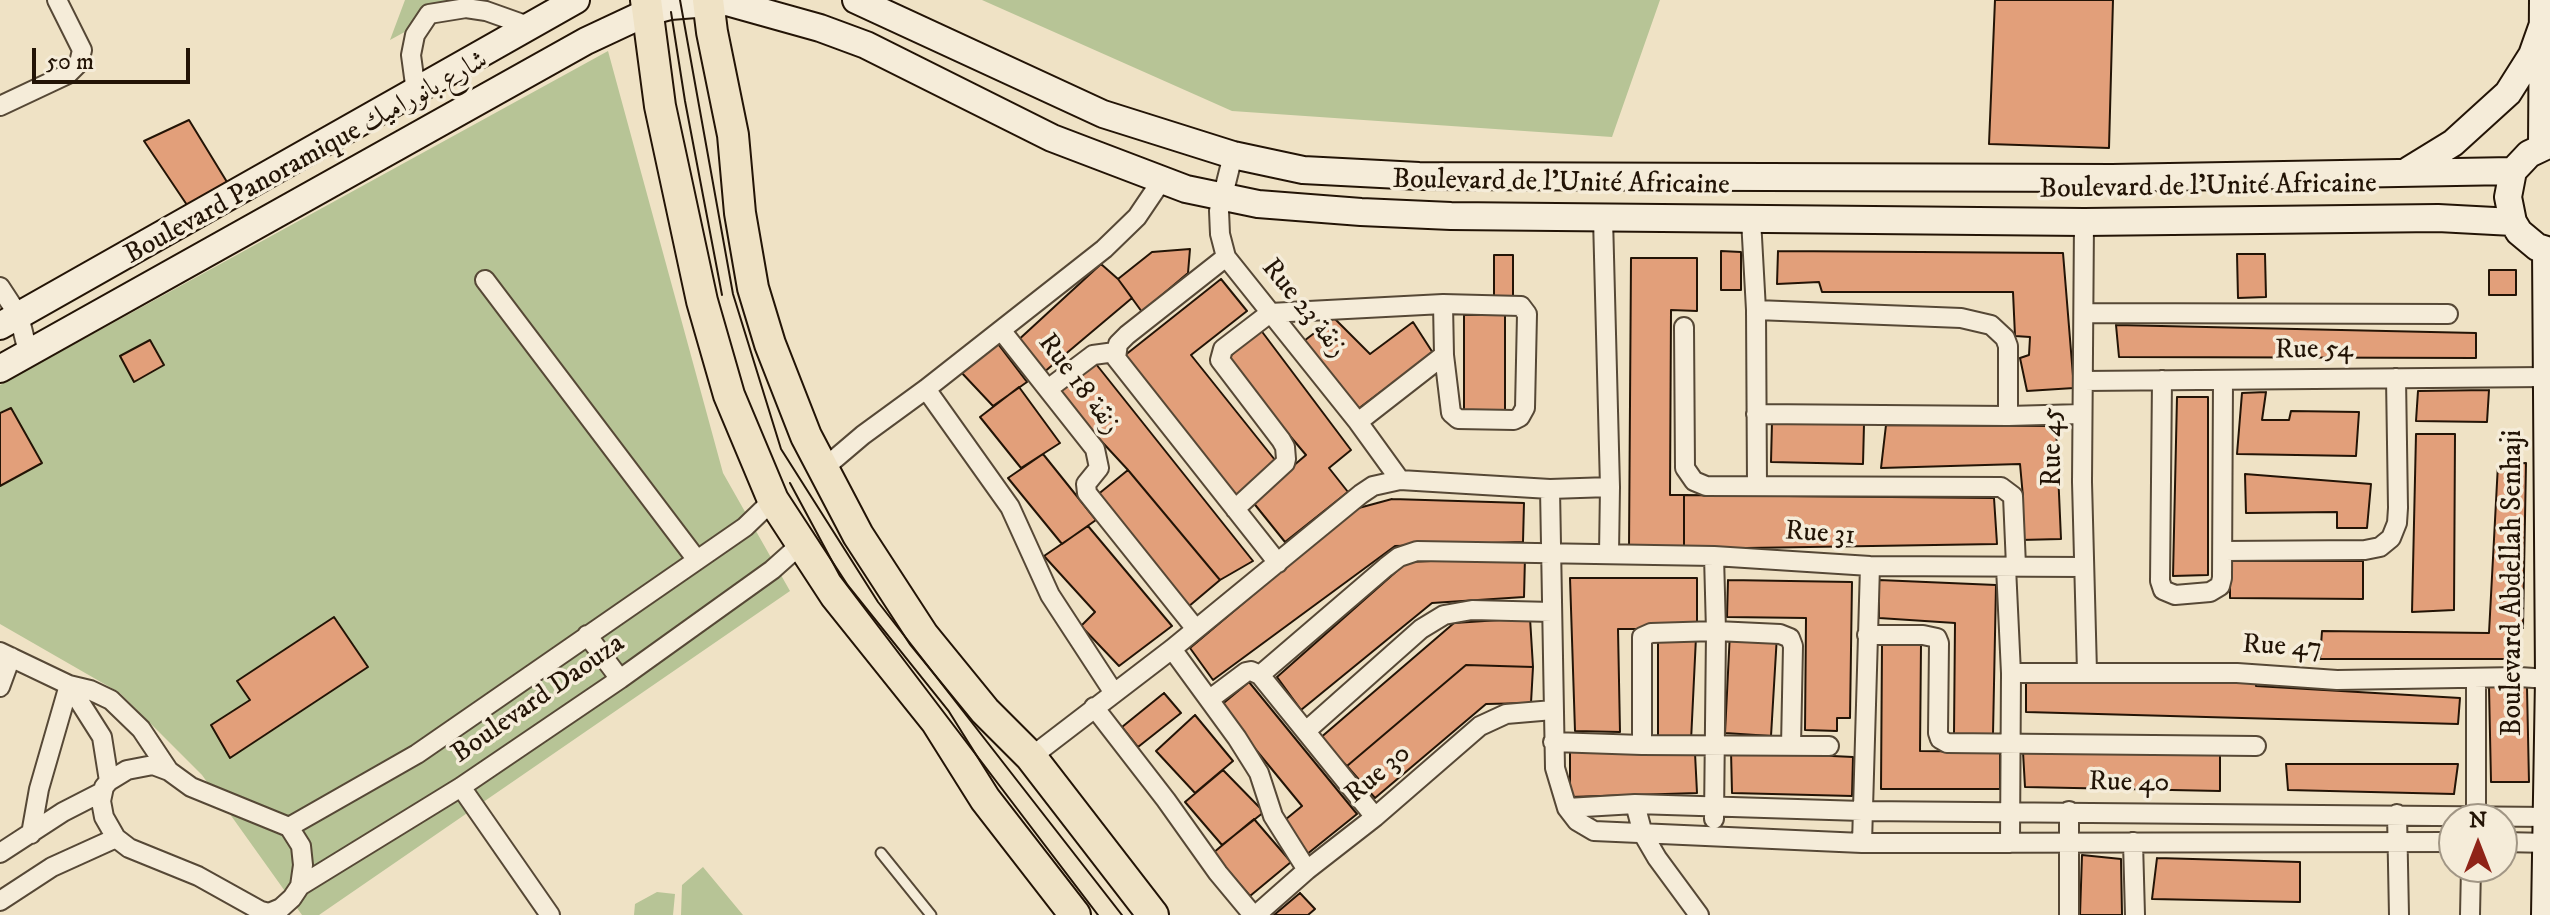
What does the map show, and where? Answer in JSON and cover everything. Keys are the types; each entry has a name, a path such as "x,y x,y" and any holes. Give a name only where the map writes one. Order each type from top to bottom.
{"main road":[{"name":"Boulevard Panoramique شارع بانوراميك","path":"9,321 576,0"},
{"name":"Boulevard de l'Unité Africaine","path":"856,0 1103,114 1233,155 1303,170 1419,176 2112,178 2513,171"},
{"path":"709,1 712,32 733,135 740,213 753,288 786,388 823,469 882,574 923,635 985,711 1031,757 1153,915"},
{"name":"Boulevard de l'Unité Africaine","path":"647,6 727,2 820,28 866,45 1052,138 1186,189 1258,204 1361,212 1603,218 2084,222 2438,218 2513,222"},
{"name":"Boulevard Panoramique شارع بانوراميك","path":"0,369 647,6"},
{"path":"647,6 660,106 702,301 729,395 773,500 800,545 859,628 936,721 985,799 1075,915"},
{"path":"2543,12 2546,145 2529,154 2513,171 2508,197 2513,222 2530,242 2548,251"},
{"path":"2403,173 2439,154 2508,93 2532,55 2543,12"},
{"name":"Boulevard Abdellah Senhaji","path":"2545,915 2549,679 2545,377 2548,251"}],"street":[{"path":"0,106 68,74 79,63 82,50 57,0"},
{"path":"416,92 411,55 424,7 486,11 531,27"},
{"name":"Rue 23 زنقة","path":"1233,155 1222,195 1220,234 1226,257 1358,422 1400,480"},
{"path":"823,469 1129,226 1162,180"},
{"path":"1603,218 1609,554"},
{"path":"1751,219 1756,310 1757,485"},
{"name":"Rue 45","path":"2084,222 2082,414 2087,672"},
{"path":"1048,389 1093,355 1115,352 1127,335 1226,257"},
{"path":"485,280 697,560"},
{"path":"0,287 9,321 28,352"},
{"path":"1235,509 1286,459 1281,440 1220,360 1223,349 1270,313 1443,304 1524,308 1527,314 1523,414 1514,420 1454,417 1450,408 1444,355 1443,304"},
{"path":"1756,310 1961,318 1991,325 2005,338 2008,346 2008,416"},
{"path":"2084,313 2448,314"},
{"path":"1684,327 1687,472 1694,481 1706,486 2001,487 2013,496 2010,843"},
{"name":"Rue 18 زنقة","path":"1001,330 1098,456 1099,468 1086,484 1087,493 1195,628"},
{"path":"1115,352 1121,368 1278,563"},
{"path":"1358,422 1444,355"},
{"name":"Rue 54","path":"2083,381 2545,377"},
{"path":"2223,551 2365,550 2386,543 2397,523 2396,378"},
{"path":"2162,380 2160,581 2163,590 2175,595 2217,589 2222,578 2223,380"},
{"path":"926,389 1010,507 1050,595 1114,693"},
{"path":"1756,414 2082,414"},
{"path":"1031,757 1172,649 1373,486 1400,480 1550,489 1610,487"},
{"path":"1550,489 1553,742 1557,778 1567,808"},
{"name":"Boulevard Daouza","path":"289,827 417,754 745,527 773,500"},
{"name":"Boulevard Daouza","path":"270,914 281,908 300,886 461,787 620,679 772,570 800,545"},
{"name":"Rue 31","path":"1260,675 1386,567 1408,553 1432,550 1714,556 1870,566 2084,567"},
{"path":"1713,834 1714,556"},
{"path":"1862,843 1870,566"},
{"path":"1306,731 1421,629 1444,615 1472,610 1552,612"},
{"path":"1642,745 1642,637 1651,633 1716,631 1780,634 1790,638 1793,646 1791,746"},
{"path":"587,635 620,679"},
{"path":"1867,635 1937,638 1938,733 1940,739 1955,744 2256,746"},
{"path":"1172,649 1259,773 1273,816 1307,870"},
{"path":"0,687 5,654 69,685 111,700 141,729 169,771"},
{"path":"1210,699 1246,672 1254,671 1260,675 1375,817"},
{"name":"Rue 47","path":"2011,673 2237,673 2337,680 2549,679"},
{"path":"2476,679 2476,803"},
{"path":"69,685 102,737 104,817 116,838 129,848 175,865 270,914"},
{"path":"31,834 39,789 69,685"},
{"path":"1094,707 1218,873 1254,915"},
{"name":"Rue 30","path":"1254,915 1375,817 1480,726 1506,714 1553,710"},
{"path":"1553,742 1829,746"},
{"path":"0,853 127,770 153,765 169,771 191,787 289,827 301,846 303,865 300,886"},
{"path":"461,787 550,915"},
{"path":"1635,804 1643,834 1668,876 1699,915"},
{"name":"Rue 40","path":"1567,808 1635,804 1862,811 2438,816"},
{"name":"Rue 40","path":"1567,808 1577,821 1594,831 1862,843 2438,843"},
{"path":"2069,811 2069,915"},
{"path":"2397,814 2399,915"},
{"name":"Rue 40","path":"2518,825 2548,830"},
{"path":"2518,838 2548,830"},
{"path":"0,901 52,867 116,838"},
{"path":"2133,842 2135,915"},
{"path":"2470,915 2471,883"}],"lane":[{"path":"881,853 931,915"}],"green space":[{"path":"405,0 463,0 390,40"},
{"path":"982,0 1660,0 1612,137 1232,111"},
{"path":"608,51 723,473 790,591 319,915 302,915 202,775 120,693 0,624 0,385"},
{"path":"703,867 743,915 681,915 682,885"},
{"path":"657,892 675,894 673,915 634,915 635,904"}],"building":[{"path":"1995,0 2113,0 2109,148 1989,144"},
{"path":"189,120 227,182 187,205 144,141"},
{"path":"1190,249 1188,273 1142,312 1118,279 1152,252"},
{"path":"1721,251 1741,252 1741,290 1721,290"},
{"path":"1778,251 2063,253 2074,388 2027,391 2020,358 2029,355 2030,337 2015,336 2013,292 1822,292 1819,282 1777,284"},
{"path":"2237,254 2265,254 2266,297 2238,298"},
{"path":"1494,255 1513,255 1513,297 1494,297"},
{"path":"1631,258 1697,258 1697,311 1671,310 1670,495 1684,495 1684,549 1629,548"},
{"path":"1101,264 1118,279 1132,298 1043,373 1015,343"},
{"path":"2489,270 2516,270 2516,295 2489,295"},
{"path":"1221,279 1247,311 1191,355 1279,465 1238,498 1124,356"},
{"path":"1464,315 1505,315 1505,418 1464,418"},
{"path":"1334,318 1370,354 1413,322 1433,353 1358,409 1300,344"},
{"path":"2116,325 2476,333 2476,358 2119,357"},
{"path":"1260,329 1351,450 1329,468 1348,492 1285,542 1252,501 1306,455 1226,360"},
{"path":"150,340 164,365 134,382 120,356"},
{"path":"995,340 1027,382 993,406 960,371"},
{"path":"1092,359 1253,561 1220,580 1128,470 1054,390"},
{"path":"1019,387 1060,443 1021,468 980,417"},
{"path":"2489,390 2487,422 2416,421 2418,391"},
{"path":"2266,392 2262,420 2289,420 2291,411 2359,412 2356,456 2237,454 2242,393"},
{"path":"2177,397 2208,397 2208,575 2173,576"},
{"path":"11,408 42,463 0,486 0,413"},
{"path":"1772,422 1864,424 1863,464 1771,462"},
{"path":"1886,425 2056,426 2061,539 2020,540 2023,497 2020,464 1881,468"},
{"path":"2416,434 2455,434 2454,610 2412,612"},
{"path":"1043,454 1096,520 1062,544 1008,478"},
{"path":"2526,463 2523,628 2513,626 2510,659 2320,659 2322,631 2489,633 2498,464"},
{"path":"1128,470 1220,580 1188,607 1096,496"},
{"path":"2245,474 2371,484 2367,528 2337,528 2337,512 2246,513"},
{"path":"1684,495 1994,498 1997,544 1684,549"},
{"path":"1392,499 1524,503 1523,542 1395,546 1213,680 1190,648 1355,509"},
{"path":"1088,526 1172,626 1119,666 1081,626 1095,612 1044,556"},
{"path":"1525,557 1524,597 1432,603 1301,710 1277,677 1407,562"},
{"path":"2230,561 2363,561 2363,599 2230,598"},
{"path":"1570,578 1697,578 1697,629 1618,629 1620,732 1575,731"},
{"path":"1728,580 1852,582 1850,718 1837,718 1837,731 1805,730 1806,618 1727,617"},
{"path":"1879,580 1996,585 1993,734 1954,734 1955,623 1879,618"},
{"path":"334,617 368,667 230,758 211,725 250,700 237,681"},
{"path":"1530,618 1533,667 1466,665 1347,766 1319,739 1454,623"},
{"path":"1730,632 1777,635 1771,736 1725,733"},
{"path":"1658,635 1696,637 1691,741 1658,741"},
{"path":"1882,644 1921,644 1920,751 2000,752 2000,789 1881,789"},
{"path":"1466,665 1533,667 1531,703 1486,704 1375,798 1347,766"},
{"path":"2256,676 2256,686 2460,698 2458,724 2026,712 2026,683"},
{"path":"1249,682 1357,814 1306,855 1280,824 1302,806 1220,706"},
{"path":"2489,687 2527,687 2529,782 2491,782"},
{"path":"1164,693 1181,713 1138,747 1122,727"},
{"path":"1195,715 1233,761 1195,793 1156,751"},
{"path":"1570,751 1695,753 1697,793 1570,797"},
{"path":"1731,751 1853,757 1852,796 1732,793"},
{"path":"2023,752 2220,753 2220,791 2025,787"},
{"path":"2286,764 2458,764 2454,794 2288,790"},
{"path":"1223,770 1264,812 1222,845 1185,802"},
{"path":"1254,819 1291,862 1250,896 1213,853"},
{"path":"2082,855 2121,859 2122,915 2080,915"},
{"path":"2157,858 2300,862 2300,902 2152,899"},
{"path":"1300,893 1315,909 1308,915 1274,915"}],"tram line":[{"path":"680,0 733,294 781,449 878,602 1122,915"},
{"path":"671,12 722,295"},
{"path":"790,483 840,576 1098,915"}]}
